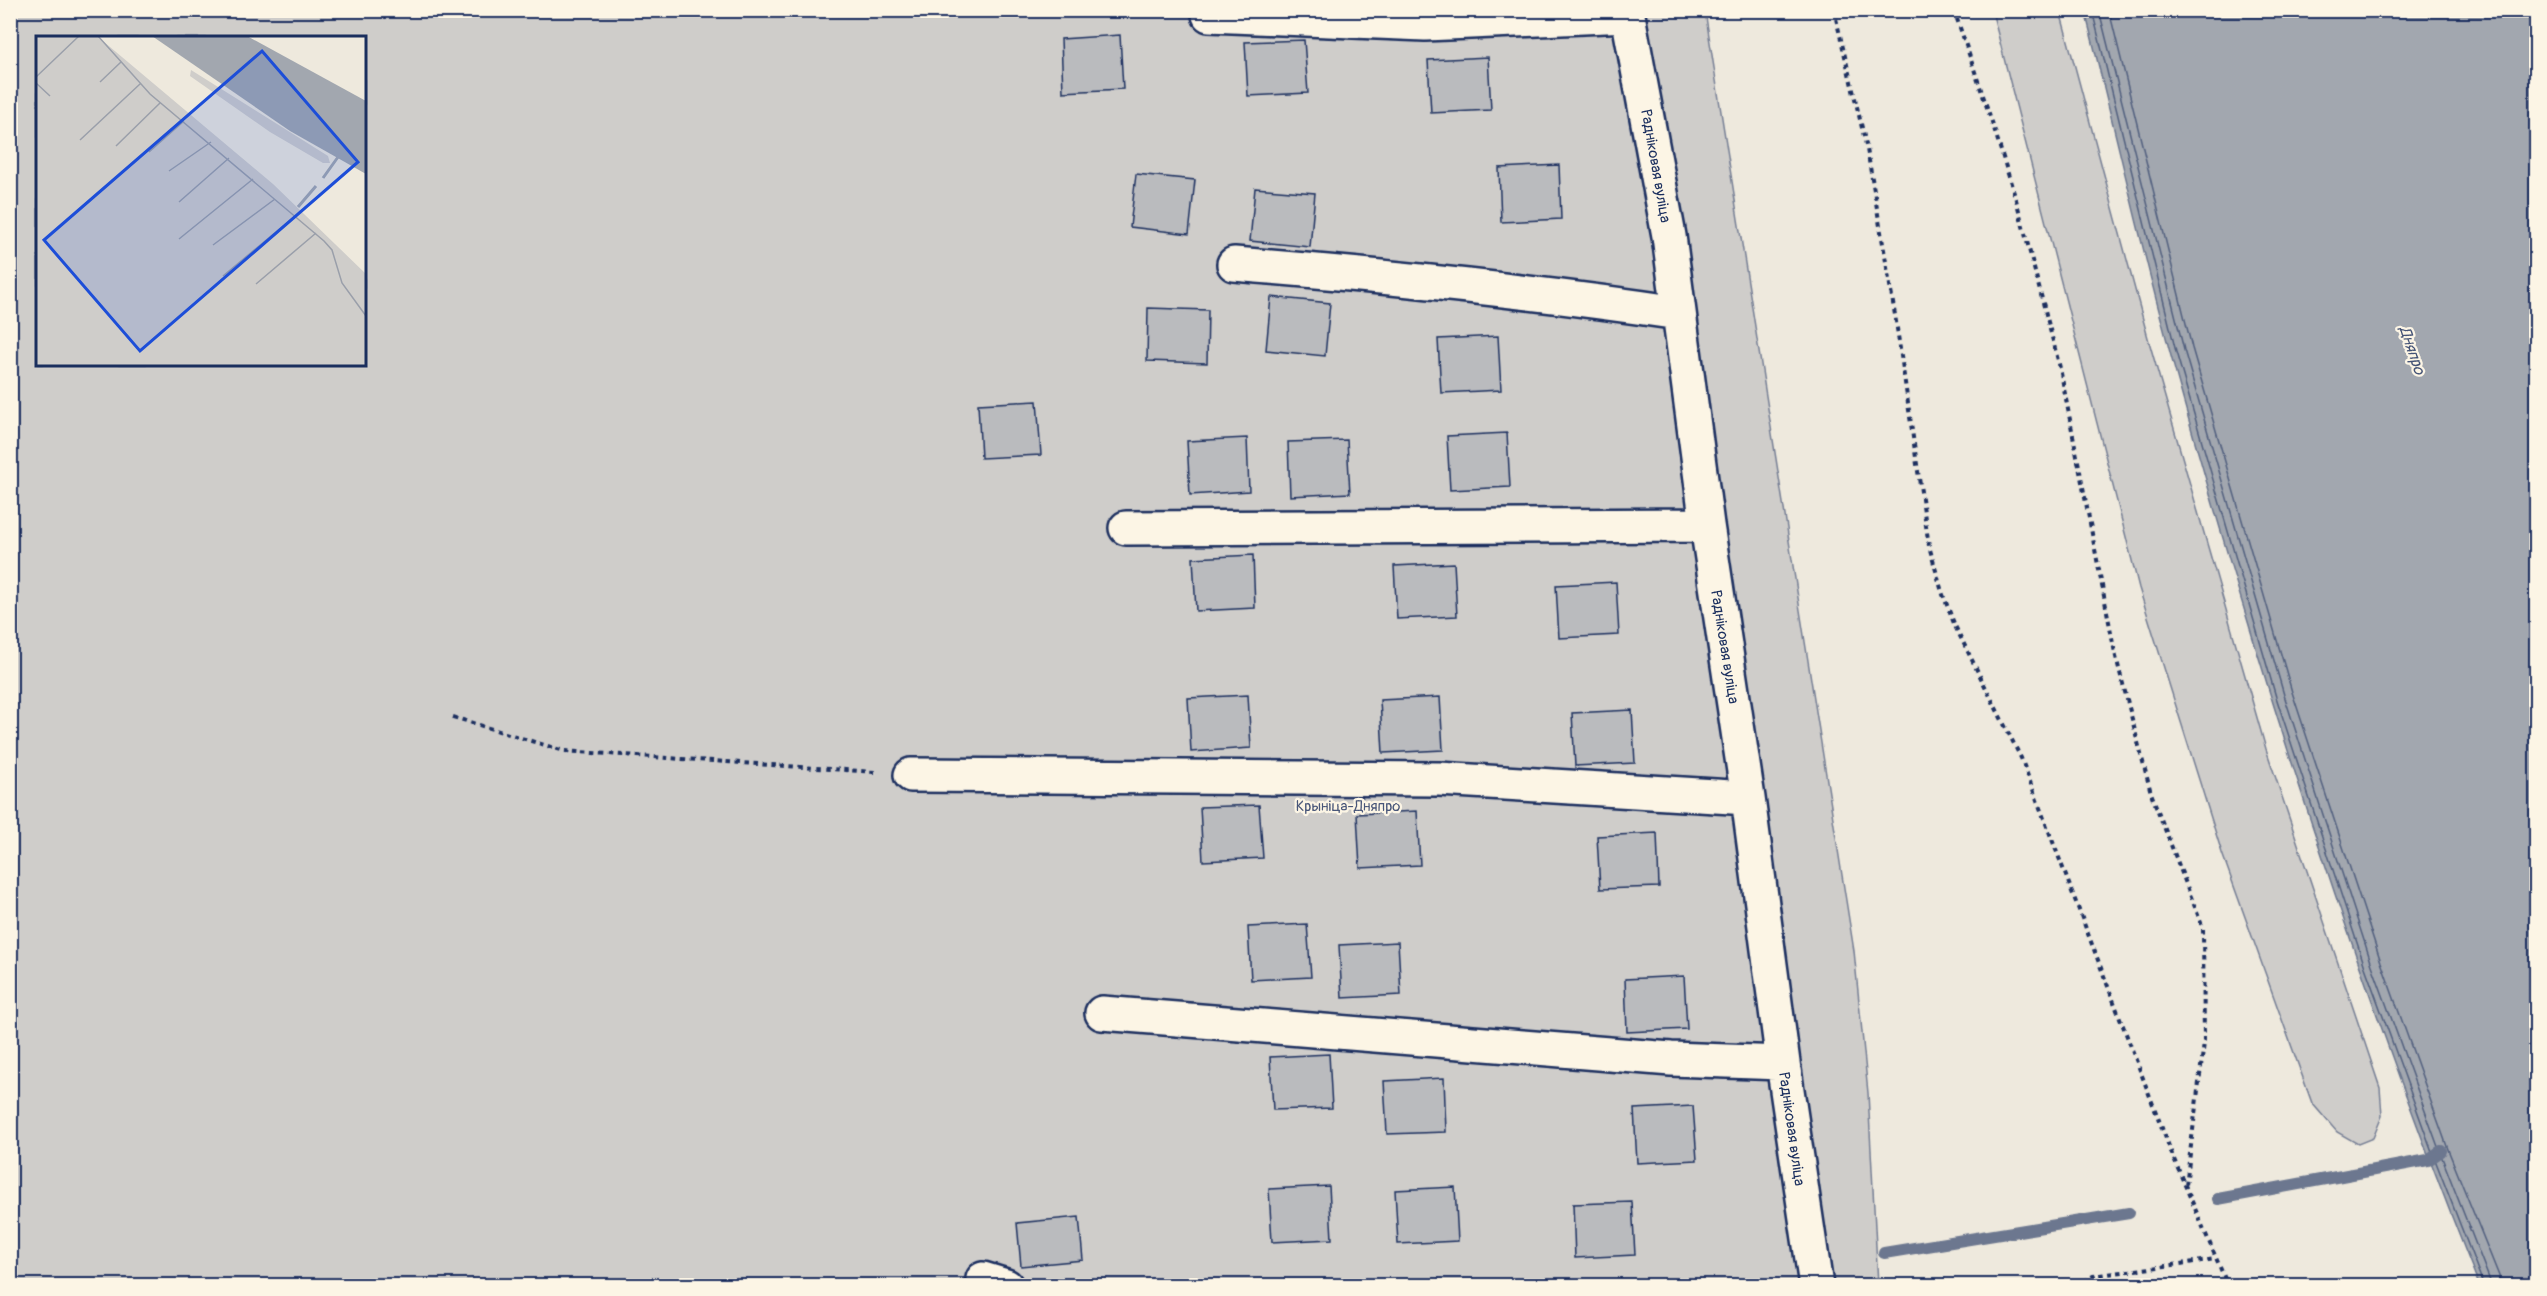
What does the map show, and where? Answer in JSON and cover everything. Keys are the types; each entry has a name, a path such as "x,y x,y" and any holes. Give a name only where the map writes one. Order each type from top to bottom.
{"street":[{"path":"1209,15 1425,24 1627,13"},
{"name":"Радніковая вуліца","path":"1627,13 1669,236 1707,525 1748,798 1783,1064 1816,1286"},
{"path":"1234,264 1421,279 1554,294 1679,313"},
{"path":"1126,528 1707,525"},
{"path":"911,775 1439,779 1748,798"},
{"path":"1102,1013 1671,1059 1783,1064"}],"path":[{"path":"1834,10 1867,149 1895,315 1929,546 1941,592 1955,626 2021,758 2186,1187 2228,1286"},
{"path":"1954,10 2017,203 2060,368 2115,653 2151,793 2203,928 2205,1043 2186,1187"},
{"path":"453,717 564,751 911,775"},
{"path":"2076,1286 2093,1276 2216,1259"}],"green space":[{"name":"Крыніца-Дняпро","path":"10,11 1705,11 1854,951 1868,1093 1878,1285 11,1285"},
{"path":"1992,11 2060,11 2148,338 2266,749 2380,1088 2382,1116 2373,1138 2358,1144 2337,1132 2312,1103 2222,853 2139,588"}],"water":[{"name":"Дняпро","path":"2085,11 2536,11 2536,1285 2479,1285 2434,1171 2351,941 2275,708 2204,474 2171,356"}],"building":[{"path":"1120,35 1123,89 1063,92 1061,39"},
{"path":"1304,40 1308,93 1248,96 1245,42"},
{"path":"1488,57 1491,110 1431,113 1428,60"},
{"path":"1559,165 1561,219 1501,222 1499,168"},
{"path":"1136,174 1195,180 1189,234 1130,227"},
{"path":"1255,188 1315,193 1310,247 1250,241"},
{"path":"1271,297 1330,303 1325,356 1266,350"},
{"path":"1148,308 1208,310 1207,363 1147,361"},
{"path":"1498,336 1501,390 1441,393 1438,339"},
{"path":"1037,401 1041,455 981,458 978,404"},
{"path":"1507,433 1510,487 1450,490 1447,436"},
{"path":"1247,438 1249,491 1190,495 1187,441"},
{"path":"1347,440 1350,493 1290,496 1288,442"},
{"path":"1253,555 1255,608 1196,611 1193,558"},
{"path":"1454,563 1457,616 1397,619 1394,566"},
{"path":"1616,582 1619,635 1559,638 1556,585"},
{"path":"1248,695 1251,748 1191,752 1188,698"},
{"path":"1440,697 1443,750 1383,753 1380,700"},
{"path":"1632,710 1635,763 1575,766 1572,713"},
{"path":"1259,805 1263,858 1203,861 1200,807"},
{"path":"1417,811 1420,865 1360,868 1357,814"},
{"path":"1657,833 1659,887 1600,889 1597,836"},
{"path":"1307,924 1311,977 1251,980 1248,927"},
{"path":"1398,942 1401,995 1342,998 1339,945"},
{"path":"1684,976 1687,1029 1627,1032 1625,979"},
{"path":"1329,1054 1332,1108 1273,1110 1270,1057"},
{"path":"1444,1078 1446,1132 1387,1134 1384,1081"},
{"path":"1693,1106 1697,1160 1637,1163 1634,1109"},
{"path":"1329,1186 1332,1239 1272,1242 1269,1189"},
{"path":"1455,1187 1458,1241 1398,1244 1395,1190"},
{"path":"1632,1202 1635,1255 1575,1258 1573,1204"},
{"path":"1079,1217 1083,1260 1021,1266 1017,1223"}],"waterway":[{"path":"2218,1199 2428,1160 2441,1151"},
{"path":"1884,1253 2129,1213"}]}
